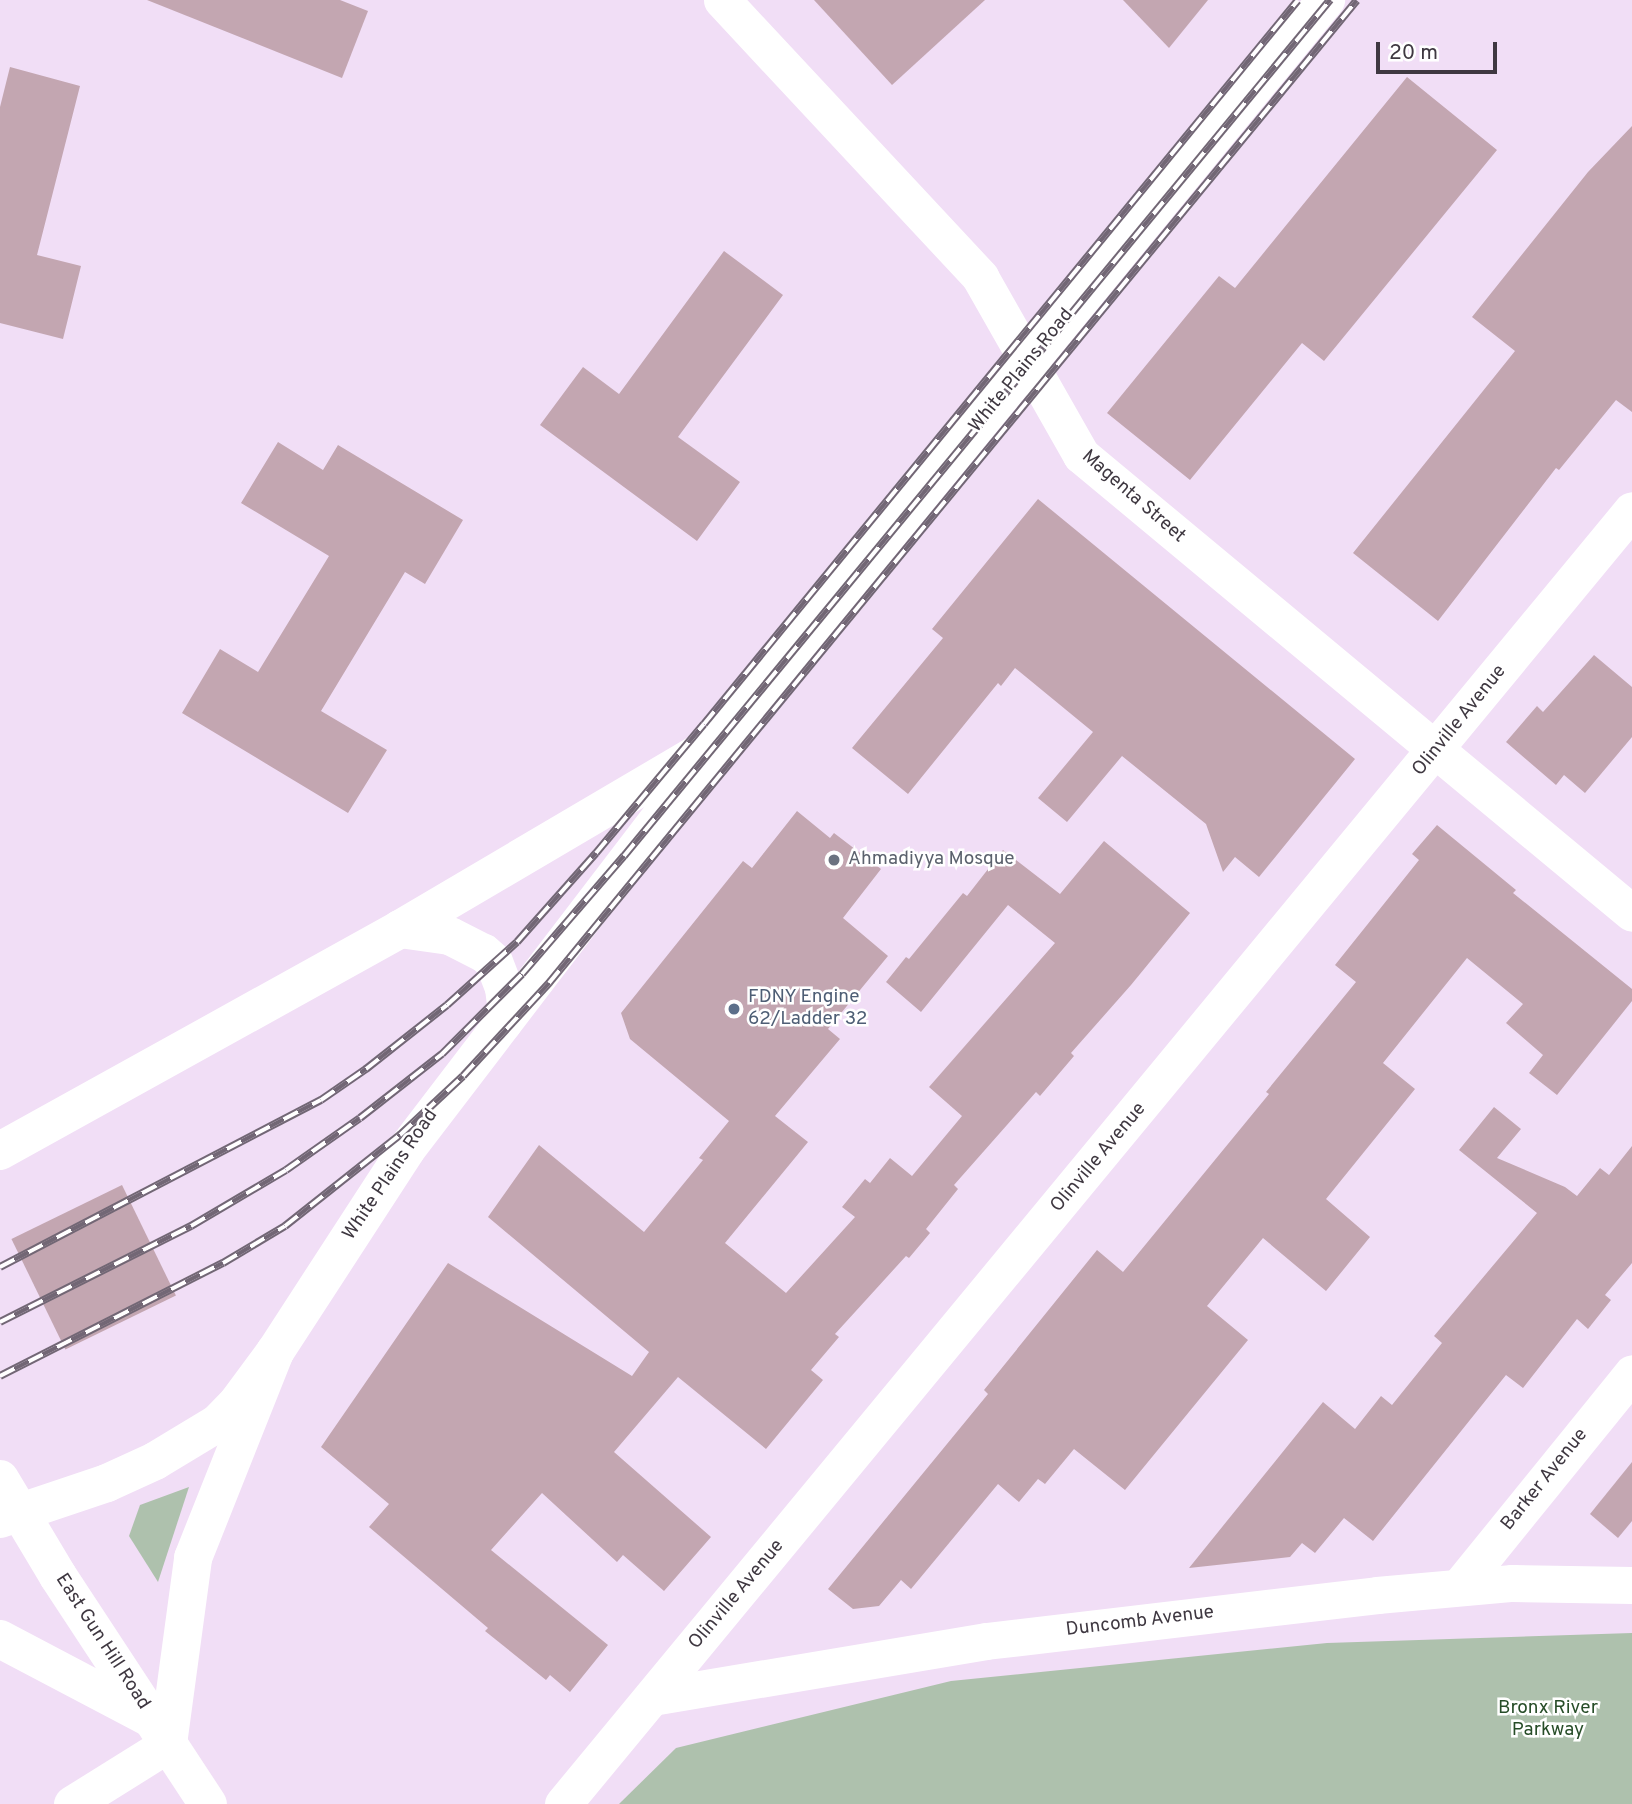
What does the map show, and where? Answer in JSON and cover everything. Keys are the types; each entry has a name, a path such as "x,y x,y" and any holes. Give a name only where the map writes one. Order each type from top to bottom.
{"main road":[{"name":"White Plains Road","path":"6,1503 107,1483 188,1442 218,1423 275,1352 406,1150 717,743 1326,0"},
{"name":"White Plains Road","path":"0,1151 400,929 717,743"},
{"path":"400,929 450,936 484,953 494,962 504,988 506,1005 503,1023"},
{"path":"0,1639 160,1732 194,1558 275,1352"},
{"name":"East Gun Hill Road","path":"6,1503 208,1804"}],"street":[{"name":"Magenta Street","path":"722,0 980,277 1081,455 1632,913"},
{"name":"Olinville Avenue","path":"563,1804 1436,751 1632,510"},
{"name":"Barker Avenue","path":"1459,1587 1632,1373"},
{"name":"Duncomb Avenue","path":"652,1697 973,1643 1459,1587 1512,1584 1632,1585"},
{"path":"72,1804 160,1732"}],"green space":[{"path":"189,1487 158,1582 129,1536 140,1505"},
{"name":"Bronx River Parkway","path":"1632,1633 1632,1804 619,1804 676,1748 951,1681 1327,1643"}],"building":[{"path":"147,0 340,0 368,11 342,78"},
{"path":"814,0 985,0 892,85"},
{"path":"1123,0 1208,0 1169,48"},
{"path":"10,67 80,86 37,255 81,266 63,339 0,323 0,107"},
{"path":"1407,77 1497,150 1324,361 1302,343 1190,480 1107,413 1219,276 1235,288"},
{"path":"1632,126 1632,412 1616,400 1559,470 1556,468 1438,621 1353,553 1515,351 1472,317 1588,172"},
{"path":"724,251 783,295 678,437 740,482 697,541 540,425 583,367 619,394"},
{"path":"278,442 323,470 338,445 463,520 425,584 405,572 321,711 387,750 348,813 182,713 220,649 258,672 329,556 241,503"},
{"path":"1038,499 1355,759 1259,877 1235,857 1223,872 1206,824 1122,756 1067,822 1038,798 1093,732 1015,668 1001,686 998,683 908,794 852,748 943,638 932,629"},
{"path":"1594,655 1632,687 1632,737 1585,793 1564,775 1556,785 1506,742 1537,706 1543,712"},
{"path":"797,811 830,838 834,833 881,869 843,918 888,956 828,1029 840,1039 775,1116 808,1142 725,1243 786,1293 855,1217 842,1207 865,1179 870,1183 890,1158 912,1176 962,1116 929,1087 1055,943 1008,905 921,1012 886,982 906,957 909,959 963,893 967,896 1003,850 1060,894 1104,841 1190,913 1071,1053 1074,1056 1040,1096 1036,1092 954,1185 958,1189 926,1229 930,1233 909,1258 906,1256 835,1334 839,1337 811,1370 823,1380 766,1449 678,1377 614,1452 711,1537 664,1591 623,1555 617,1562 542,1493 491,1550 608,1645 570,1692 550,1675 546,1680 485,1631 488,1628 369,1527 389,1504 321,1447 448,1263 632,1376 649,1352 488,1217 539,1145 644,1232 703,1160 699,1158 729,1121 630,1039 621,1013 743,861 752,868"},
{"path":"1437,825 1516,890 1513,893 1632,989 1632,1001 1557,1095 1529,1073 1543,1055 1506,1023 1523,1004 1467,958 1383,1063 1415,1089 1326,1199 1370,1237 1326,1291 1263,1238 1207,1306 1248,1340 1125,1490 1074,1449 1045,1484 1038,1479 1019,1502 998,1484 911,1589 901,1580 879,1606 853,1609 828,1589 988,1394 984,1390 1097,1250 1123,1272 1269,1094 1266,1092 1356,982 1335,965 1419,860 1412,854"},
{"path":"1494,1107 1521,1129 1497,1158 1565,1187 1577,1196 1600,1168 1609,1175 1632,1146 1632,1263 1605,1295 1611,1300 1588,1329 1577,1319 1523,1388 1506,1375 1373,1541 1344,1518 1315,1553 1302,1543 1290,1557 1189,1568 1323,1402 1355,1429 1381,1396 1392,1405 1442,1343 1434,1336 1537,1213 1459,1150"},
{"path":"122,1185 176,1296 65,1349 11,1239"},
{"path":"1632,1462 1632,1521 1618,1538 1590,1514"}],"railway":[{"path":"0,1267 321,1100 366,1069 447,1005 517,942 704,724 1298,0"},
{"path":"0,1322 191,1226 286,1170 360,1118 442,1054 522,974 624,856 1330,0"},
{"path":"0,1376 223,1263 285,1226 400,1135 463,1076 549,983 1357,0"}],"place":[{"name":"Ahmadiyya Mosque","path":"834,860"},
{"name":"FDNY Engine 62/Ladder 32","path":"734,1009"}]}
